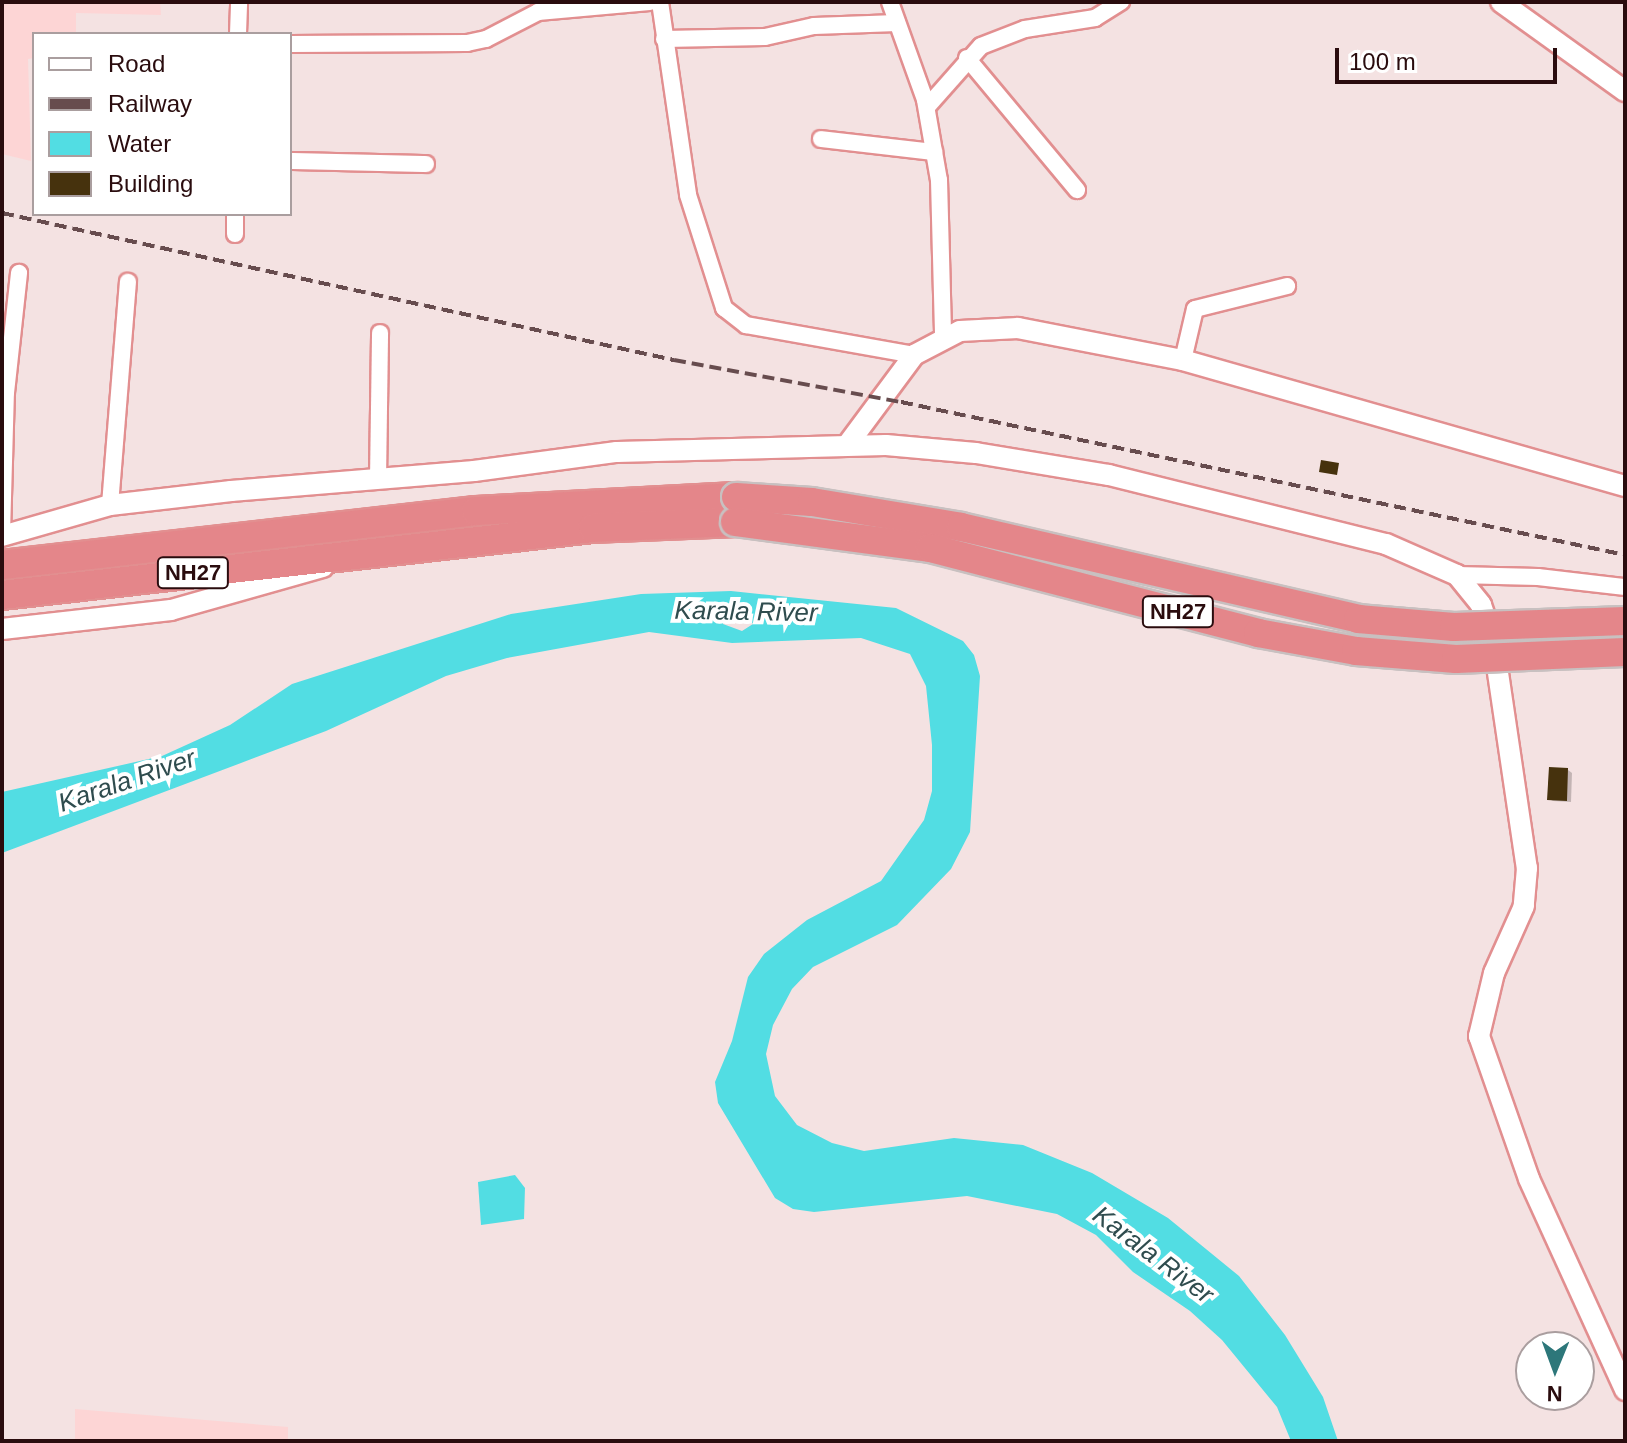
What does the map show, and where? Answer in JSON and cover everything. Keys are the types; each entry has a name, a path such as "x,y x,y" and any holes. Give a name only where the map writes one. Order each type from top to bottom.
{"highway":[{"name":"NH27","path":"2,595 812,502 961,527 1358,619 1454,627 1625,621"},
{"name":"NH27","path":"2,565 476,511 735,509 930,548 1258,633 1356,651 1456,659 1625,652"}],"street":[{"path":"238,32 239,2"},
{"path":"292,44 467,43 486,39 538,12 650,2"},
{"path":"660,2 688,195 724,308 746,325 914,355"},
{"path":"890,2 927,107 934,152 943,337"},
{"path":"927,107 967,58 1001,36 1095,18 1121,2"},
{"path":"1501,2 1625,91"},
{"path":"664,39 765,37 814,26 897,23"},
{"path":"967,58 1077,190"},
{"path":"821,139 934,152"},
{"path":"292,161 426,164"},
{"path":"235,216 235,234"},
{"path":"19,273 4,402 2,534 110,505 378,480 617,452 848,444 976,453 1109,475 1386,544 1457,575 1538,577 1625,587"},
{"path":"110,505 128,282"},
{"path":"1183,360 1195,309 1287,286"},
{"path":"848,444 914,355 943,337 1018,328 1183,360 1625,486"},
{"path":"378,480 380,333"},
{"path":"2,629 171,610 311,572 356,554"},
{"path":"1457,575 1481,605 1493,639 1527,868 1524,906 1494,973 1479,1036 1529,1179 1625,1390"}],"shaded area":[{"path":"2,2 160,2 161,15 76,13 76,32 32,32 32,58 28,59 31,161 2,154"},
{"path":"75,1409 288,1427 288,1441 75,1441"}],"water":[{"name":"Karala River","path":"731,591 896,608 963,641 974,655 980,676 970,832 951,869 897,925 813,967 792,989 773,1025 766,1054 775,1096 797,1125 832,1143 864,1151 954,1138 1023,1145 1092,1173 1168,1218 1239,1276 1285,1335 1323,1397 1338,1441 1291,1441 1277,1407 1222,1340 1190,1311 1133,1272 1096,1235 1057,1214 967,1196 814,1212 793,1209 775,1198 718,1103 715,1082 732,1041 748,977 764,954 807,920 881,881 924,820 932,791 932,745 926,686 910,654 861,638 732,643 649,632 507,658 446,676 326,731 2,853 2,792 162,756 230,725 292,684 511,614 641,594","holes":["735,612 748,616 753,624 742,631 723,624 723,614"]},
{"path":"515,1175 525,1188 524,1219 481,1225 478,1182"}],"building":[{"path":"1321,460 1339,463 1337,475 1319,472"},
{"path":"1549,767 1568,768 1567,801 1547,800"}],"railway":[{"path":"2,213 674,360 901,402 1625,555"}]}
